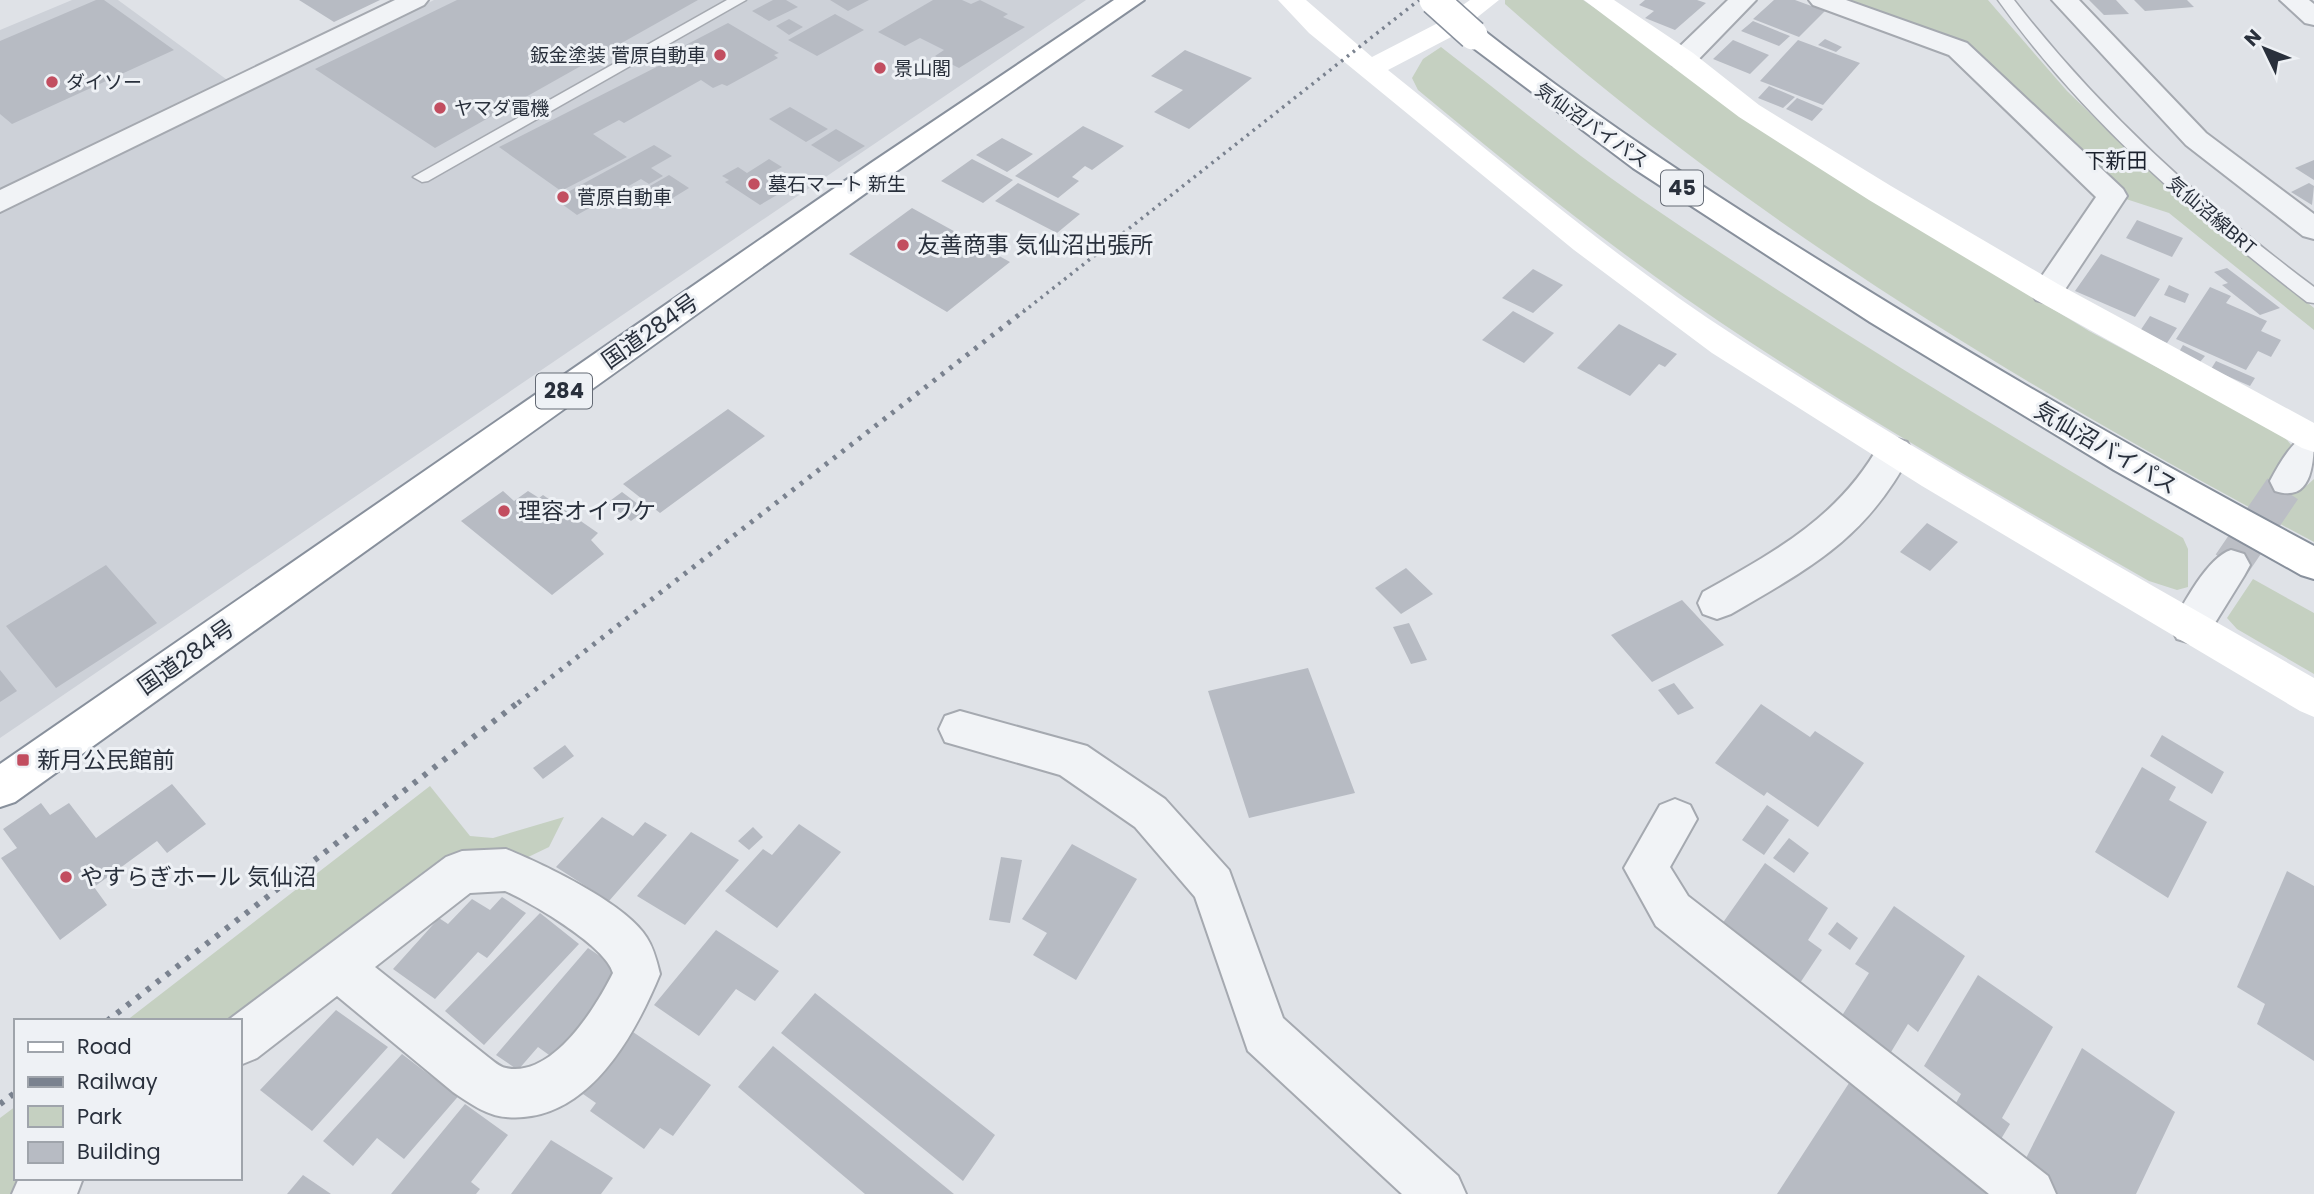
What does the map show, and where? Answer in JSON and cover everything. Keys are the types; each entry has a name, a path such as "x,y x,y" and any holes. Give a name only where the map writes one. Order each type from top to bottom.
{"main road":[{"name":"国道284号","path":"0,788 870,177 1131,0"},
{"path":"1292,0 1318,27 1501,176 1665,303 1724,345 1894,451 2314,699"},
{"name":"気仙沼バイパス","path":"1434,0 1484,18"},
{"name":"気仙沼バイパス","path":"1469,0 1534,85 1617,145 1901,327 2078,434 2314,564"},
{"path":"1597,0 1683,60 1749,111 2047,292 2314,442"},
{"path":"1371,68 1439,35 1461,21 1484,18"}],"street":[{"path":"0,202 415,0"},
{"path":"1683,60 1743,0"},
{"path":"1822,0 1958,49 2112,196 2047,292"},
{"path":"2065,0 2196,139 2314,229"},
{"path":"2293,0 2314,18"},
{"path":"2288,481 2314,442"},
{"path":"1717,603 1804,554 1847,516 1883,475 1894,451"},
{"path":"2191,627 2231,565"},
{"path":"960,729 1072,759 1150,813 1213,885 1265,1034 1440,1194"},
{"path":"1675,819 1646,868 1672,911 2030,1194"},
{"path":"242,1039 462,872 506,870 537,883 617,937 631,954 637,974 620,1012 583,1059 541,1090 501,1093 457,1064 338,967"},
{"path":"38,1194 56,1180"}],"lane":[{"path":"422,177 738,0"},
{"name":"気仙沼線BRT","path":"2006,0 2026,28 2145,159 2314,297"}],"shaded area":[{"path":"72,0 118,0 245,93 434,0 1086,0 0,738 0,30"}],"green space":[{"path":"1505,0 1583,0 1948,245 2089,331 2282,434 2292,446 2276,473 2304,488 2314,479 2314,542 2100,424 1996,362 1792,230 1694,159 1598,83 1505,4"},
{"path":"1846,0 1988,0 2067,91 2183,203 2314,308 2314,330 2169,213 2126,199 2047,118 1964,43"},
{"path":"1441,47 1589,162 1706,243 1908,373 2183,538 2188,549 2188,587 2177,590 2149,581 1998,494 1799,374 1664,283 1539,189 1418,90 1412,78 1423,59"},
{"path":"2253,579 2314,613 2314,674 2237,629 2227,618"},
{"path":"430,786 470,836 493,838 564,817 549,847 522,860 415,889 242,1022 242,1019 129,1019"},
{"path":"14,1108 14,1180 32,1180 14,1194 0,1194 0,1118"}],"building":[{"name":"ダイソー","path":"96,0 104,0 174,50 12,124 0,114 0,41"},
{"path":"299,0 380,0 334,22"},
{"name":"ヤマダ電機","path":"457,0 698,0 435,148 315,69"},
{"path":"773,0 786,0 798,7 769,21 752,11"},
{"path":"830,0 869,0 848,11"},
{"path":"933,0 962,0 971,4 980,0 1008,14 1003,17 1025,27 959,68 935,56 944,50 920,38 905,46 878,32"},
{"path":"1645,0 1697,0 1706,3 1675,30 1645,18 1654,11 1639,5"},
{"path":"1774,0 1795,0 1825,11 1799,37 1753,19"},
{"path":"2089,0 2116,0 2129,14 2104,15"},
{"path":"2134,0 2187,0 2194,7 2145,11"},
{"path":"835,14 864,30 817,56 788,40"},
{"path":"789,19 803,27 789,35 776,26"},
{"path":"1753,21 1790,36 1779,46 1741,31"},
{"path":"728,23 779,53 774,55 778,58 727,86 722,84 713,88 701,80 624,123 619,120 593,134 627,157 561,191 499,147 686,52 680,48"},
{"path":"1825,39 1842,47 1836,52 1818,45"},
{"path":"1733,40 1769,55 1750,74 1713,59"},
{"path":"1798,40 1860,63 1823,105 1760,81"},
{"path":"1185,50 1252,78 1189,129 1154,112 1183,90 1151,76"},
{"path":"1769,86 1795,97 1783,108 1758,98"},
{"path":"1797,98 1823,109 1812,121 1786,109"},
{"path":"790,107 828,129 806,142 769,119"},
{"path":"1083,126 1124,146 1092,170 1085,166 1072,177 1079,181 1058,198 1015,176"},
{"path":"836,129 865,146 839,162 811,145"},
{"path":"1002,138 1033,154 1007,172 976,155"},
{"path":"654,145 672,156 651,168 663,176 649,184 641,179 577,215 555,199"},
{"path":"769,159 782,167 773,172 794,185 760,205 725,182 729,180 722,176 738,167 747,173"},
{"path":"972,159 1013,180 983,203 941,181"},
{"path":"2314,160 2314,180 2295,168"},
{"path":"669,175 689,188 658,207 638,193"},
{"path":"1018,183 1080,214 1057,233 995,201"},
{"path":"2309,183 2314,186 2312,205 2291,192"},
{"path":"912,208 1010,262 947,312 849,254"},
{"path":"2137,220 2183,238 2172,257 2126,238"},
{"path":"2101,254 2160,279 2135,317 2075,291"},
{"path":"2227,268 2280,308 2260,315 2222,285 2228,283 2214,272"},
{"path":"1533,269 1563,285 1533,313 1502,298"},
{"path":"2169,285 2189,294 2185,303 2164,295"},
{"path":"2210,287 2231,296 2226,303 2267,321 2261,331 2281,340 2271,357 2258,351 2246,370 2176,339"},
{"path":"1513,311 1554,333 1524,363 1482,340"},
{"path":"2150,316 2177,328 2167,343 2140,331"},
{"path":"1619,324 1677,354 1665,367 1659,364 1630,396 1577,368"},
{"path":"2183,345 2205,356 2200,362 2179,352"},
{"path":"2216,361 2255,378 2250,386 2211,369"},
{"path":"728,409 765,436 660,513 623,484"},
{"path":"503,491 514,501 528,491 539,498 543,495 598,533 591,540 604,554 552,595 461,521"},
{"path":"622,492 646,510 631,521 607,503"},
{"path":"1927,523 1958,542 1930,571 1900,552"},
{"path":"106,565 157,623 56,688 6,626"},
{"path":"1406,568 1433,594 1401,614 1375,588"},
{"path":"1682,600 1724,645 1652,682 1611,635"},
{"path":"1409,623 1427,660 1411,664 1393,627"},
{"path":"1308,668 1355,793 1249,818 1208,691"},
{"path":"0,670 17,691 0,702"},
{"path":"1674,683 1694,708 1678,715 1658,690"},
{"path":"1761,704 1810,737 1815,731 1864,763 1818,827 1767,792 1764,796 1715,763"},
{"path":"2162,735 2224,772 2212,794 2150,756"},
{"path":"565,745 574,756 543,779 533,768"},
{"path":"2142,767 2176,787 2169,800 2207,822 2168,898 2095,852"},
{"path":"172,784 206,824 167,853 157,841 94,887 107,905 60,940 1,858 17,848 3,829 41,803 50,815 69,803 96,838"},
{"path":"1767,805 1789,820 1764,855 1742,840"},
{"path":"602,817 633,836 645,822 667,835 609,901 556,867"},
{"path":"799,824 841,852 777,928 725,891 763,849 772,855"},
{"path":"753,827 763,837 749,850 738,841"},
{"path":"691,832 739,860 685,925 637,896"},
{"path":"1789,838 1809,853 1794,873 1773,858"},
{"path":"1072,844 1137,879 1076,980 1033,955 1047,933 1022,919"},
{"path":"1001,857 1022,860 1010,923 989,920"},
{"path":"1765,863 1828,908 1808,940 1822,950 1796,989 1717,931"},
{"path":"2287,871 2314,886 2314,1061 2257,1024 2265,1004 2237,987"},
{"path":"502,897 526,913 487,958 478,952 435,999 393,969 439,918 448,924 472,899 490,910"},
{"path":"1894,906 1965,956 1918,1032 1908,1024 1885,1062 1836,1025 1869,973 1855,964"},
{"path":"540,913 579,944 484,1045 445,1011"},
{"path":"1837,922 1858,938 1850,950 1828,934"},
{"path":"716,930 779,971 755,1001 736,989 699,1036 654,1005"},
{"path":"588,948 627,974 556,1060 538,1047 518,1070 496,1055"},
{"path":"1978,975 2053,1027 2002,1118 2010,1124 1998,1144 1952,1110 1961,1094 1924,1066"},
{"path":"815,993 995,1135 963,1181 781,1033"},
{"path":"336,1010 388,1047 312,1131 260,1090"},
{"path":"633,1032 711,1085 673,1136 660,1128 644,1149 590,1111 596,1103 583,1094"},
{"path":"773,1046 954,1194 865,1194 738,1087"},
{"path":"2082,1048 2175,1112 2136,1194 2055,1194 2021,1168"},
{"path":"402,1054 440,1083 449,1073 468,1085 404,1159 377,1138 353,1166 323,1141"},
{"path":"1851,1080 1997,1194 1777,1194"},
{"path":"465,1104 508,1135 471,1182 480,1189 476,1194 391,1194"},
{"path":"551,1140 613,1178 601,1194 511,1194"},
{"path":"303,1175 331,1194 287,1194"}],"tunnel":[{"path":"2231,565 2288,481"}],"railway":[{"path":"1023,312 1419,0"},
{"path":"518,703 1025,310"},
{"path":"110,1019 520,701"},
{"path":"0,1104 14,1094"}],"place":[{"name":"鈑金塗装 菅原自動車","path":"720,55"},
{"name":"景山閣","path":"880,68"},
{"name":"ダイソー","path":"52,82"},
{"name":"ヤマダ電機","path":"440,108"},
{"name":"墓石マート 新生","path":"754,184"},
{"name":"菅原自動車","path":"563,197"},
{"name":"友善商事 気仙沼出張所","path":"903,245"},
{"name":"理容オイワケ","path":"504,511"},
{"name":"新月公民館前","path":"23,760"},
{"name":"やすらぎホール 気仙沼","path":"66,877"}],"district":[{"name":"下新田","path":"2116,161"}]}
